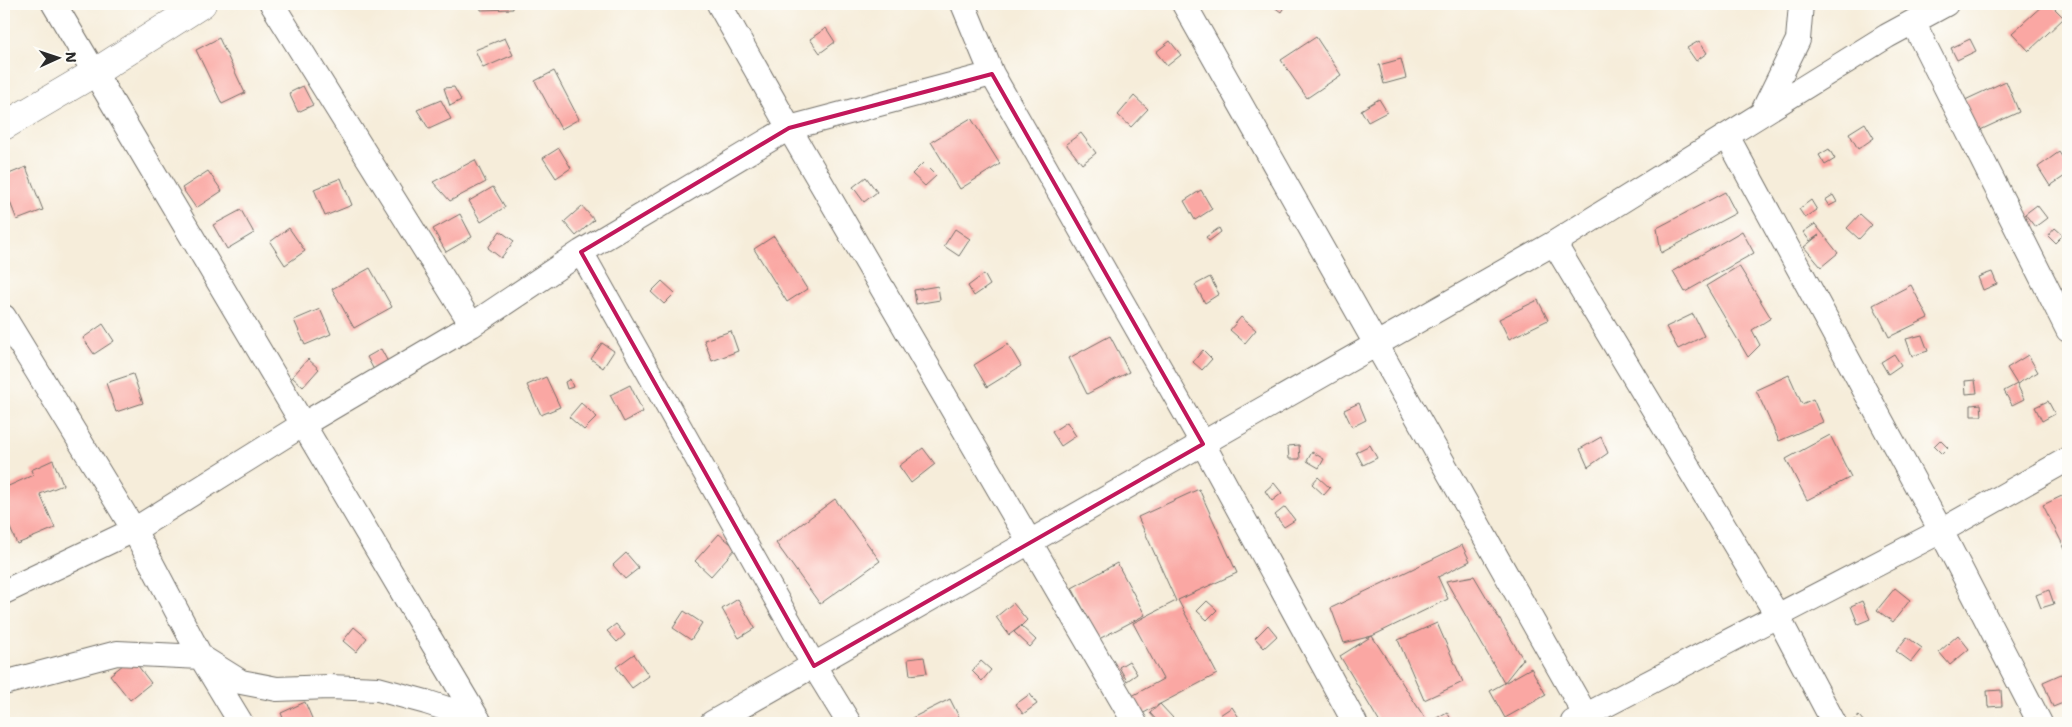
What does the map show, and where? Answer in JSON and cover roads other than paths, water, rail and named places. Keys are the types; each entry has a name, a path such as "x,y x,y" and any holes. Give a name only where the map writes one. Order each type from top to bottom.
{"street":[{"path":"54,4 479,721"},
{"path":"4,126 94,73 202,4"},
{"path":"272,4 472,325"},
{"path":"719,4 1028,542 1135,723"},
{"path":"963,4 992,74 1203,444 1355,723"},
{"path":"1184,4 1378,344 1583,721 1777,615 1941,531 2068,459"},
{"path":"1763,111 1798,40 1801,4"},
{"path":"712,723 1554,243 1727,136 1763,111 1887,36 1946,4"},
{"path":"1913,22 2068,330"},
{"path":"4,592 134,530 302,425 472,325 581,252 789,128 992,74"},
{"path":"1727,136 1941,531 2040,723"},
{"path":"1554,243 1777,615 1834,723"},
{"path":"581,252 814,666 849,723"},
{"path":"4,317 134,530 201,657 241,723"},
{"path":"4,683 117,653 201,657 241,682 277,689 329,687 378,689 426,702 479,721"}]}
